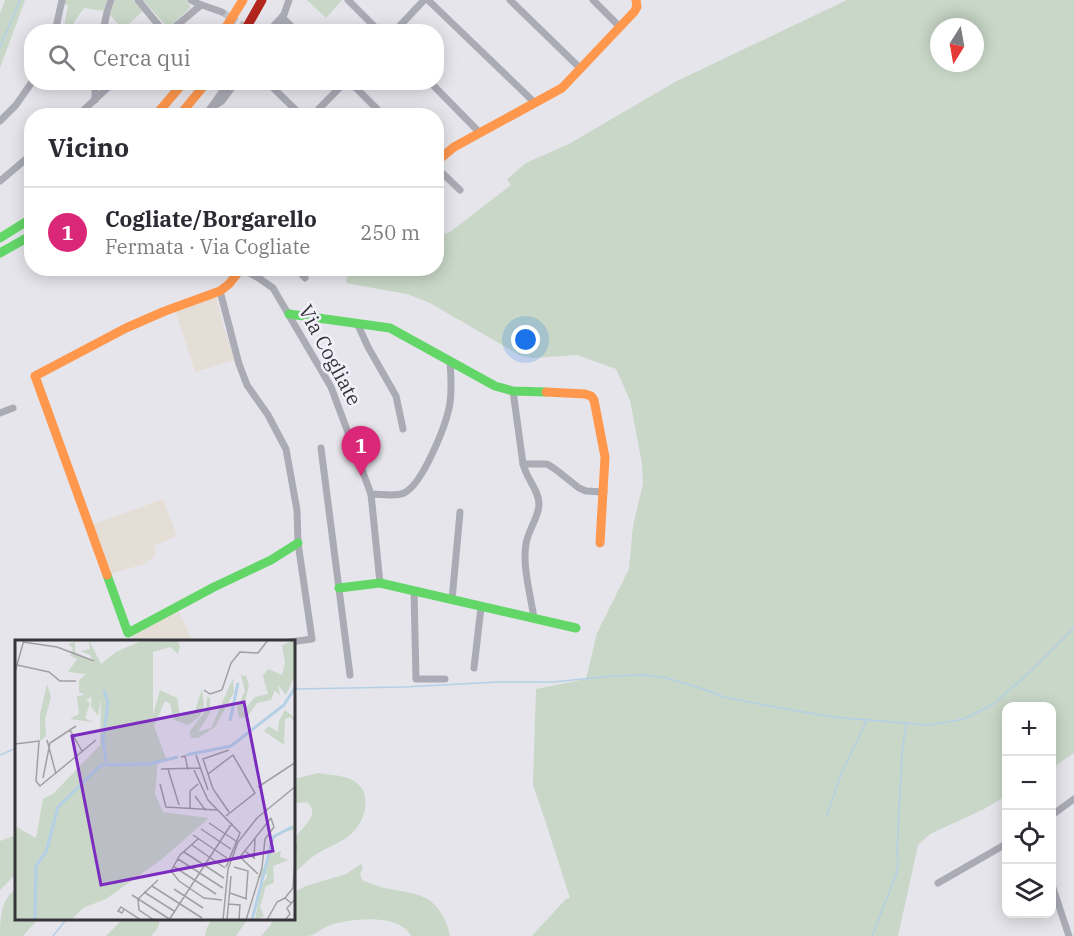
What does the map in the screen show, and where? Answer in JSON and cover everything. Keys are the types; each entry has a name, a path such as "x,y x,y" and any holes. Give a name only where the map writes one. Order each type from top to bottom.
{"main road":[{"path":"228,24 243,0"},
{"path":"248,24 262,0"},
{"path":"444,155 479,132 560,90 636,10 636,0"},
{"path":"162,108 177,90"},
{"path":"186,108 200,90"},
{"path":"195,108 208,90"},
{"path":"0,227 24,219"},
{"path":"0,238 24,222"},
{"path":"0,253 24,240"},
{"path":"235,276 220,291 126,328 34,376 129,633 214,587 271,560 298,543"},
{"path":"289,314 393,329 497,387 513,391 591,396 594,400 605,460 600,543"},
{"path":"339,588 380,583 576,628"}],"street":[{"path":"57,24 62,0"},
{"path":"105,24 111,0"},
{"path":"138,0 158,24"},
{"path":"191,0 222,12"},
{"path":"281,24 289,0"},
{"path":"348,0 372,24"},
{"path":"402,24 426,0 535,103"},
{"path":"510,0 581,69"},
{"path":"593,0 620,27"},
{"path":"178,24 201,5"},
{"path":"275,24 282,17"},
{"path":"282,17 289,24"},
{"path":"0,121 26,90"},
{"path":"94,100 95,90"},
{"path":"86,108 105,90"},
{"path":"211,108 223,90"},
{"path":"211,108 222,101 230,90"},
{"path":"275,90 294,108"},
{"path":"320,108 337,90"},
{"path":"358,90 376,108"},
{"path":"438,90 479,132"},
{"path":"0,181 24,161"},
{"path":"444,175 460,190"},
{"name":"Via Cogliate","path":"254,276 272,286 334,393 371,494 380,583"},
{"path":"220,291 247,386 268,415 286,449 296,507 298,543 312,639 296,641"},
{"path":"357,323 396,396 403,429"},
{"path":"371,494 405,492 428,465 449,409 450,361"},
{"path":"513,391 523,465 538,501 537,513 528,533 525,547 534,619"},
{"path":"0,413 13,408"},
{"path":"321,448 350,675"},
{"path":"523,465 549,465 579,488 586,491 604,492"},
{"path":"452,600 460,512"},
{"path":"414,591 416,679 445,679"},
{"path":"474,668 481,607"},
{"path":"1056,812 1074,799"},
{"path":"938,882 1002,846"},
{"path":"1056,897 1069,936"}],"shaded area":[{"path":"216,296 235,360 195,372 175,310"},
{"path":"163,499 177,536 154,546 155,556 144,564 110,574 92,525"},
{"path":"178,610 192,640 134,640 131,635"}],"green space":[{"path":"5,0 25,0 0,68 0,14"},
{"path":"65,0 107,0 103,11 84,8 74,24 64,24 68,5 64,4"},
{"path":"115,0 133,0 143,11 129,24 118,24 110,15"},
{"path":"143,0 186,0 191,7 172,24 164,24"},
{"path":"307,0 342,0 326,18"},
{"path":"847,0 1074,0 1074,753 1056,765 1056,702 1002,702 1002,798 930,834 918,845 898,936 532,936 566,899 570,898 533,785 536,689 586,679 597,633 629,569 633,526 643,484 642,464 630,400 616,369 577,355 533,358 521,356 430,303 407,294 346,283 349,276 444,276 444,234 511,185 507,179 526,163 569,144 675,82"},
{"path":"318,773 350,779 363,790 366,805 361,821 351,834 315,855 296,871 296,837 309,821 312,812 307,802 296,803 296,778"},
{"path":"15,835 15,876 0,890 0,841"},
{"path":"361,864 363,867 360,874 362,880 384,888 419,895 429,900 443,916 450,936 411,936 396,924 373,919 337,923 308,936 261,936 272,921 296,921 296,891 346,874"},
{"path":"15,890 15,921 36,921 23,936 0,936 4,904"},
{"path":"121,921 159,921 151,936 106,936"},
{"path":"210,921 246,921 236,936 205,936"}],"waterway":[{"path":"0,47 20,0"},
{"path":"296,689 553,682 645,675 667,678 724,697 832,717 929,725 964,719 992,705 1030,672 1074,628"},
{"path":"827,815 842,772 867,720"},
{"path":"872,936 898,865 902,755 906,723"},
{"path":"0,755 15,748"},
{"path":"53,936 65,921"}],"tunnel":[{"path":"222,12 241,24"}],"traffic: fast":[{"path":"0,238 24,223"},
{"path":"0,253 24,240"},
{"path":"289,314 390,328 495,386 513,391 546,392"},
{"path":"107,575 128,633 214,587 271,560 298,543"},
{"path":"339,588 380,583 576,628"}],"traffic: slow":[{"path":"228,24 243,0"},
{"path":"444,155 454,147 562,88 634,12 637,7 636,0"},
{"path":"162,108 177,90"},
{"path":"186,108 200,90"},
{"path":"107,575 35,376 126,328 220,291 235,276"},
{"path":"546,392 585,394 594,400 605,457 600,543"}],"traffic: jam":[{"path":"248,24 262,0"}],"place":[{"name":"Cogliate/Borgarello","path":"361,476"}]}
